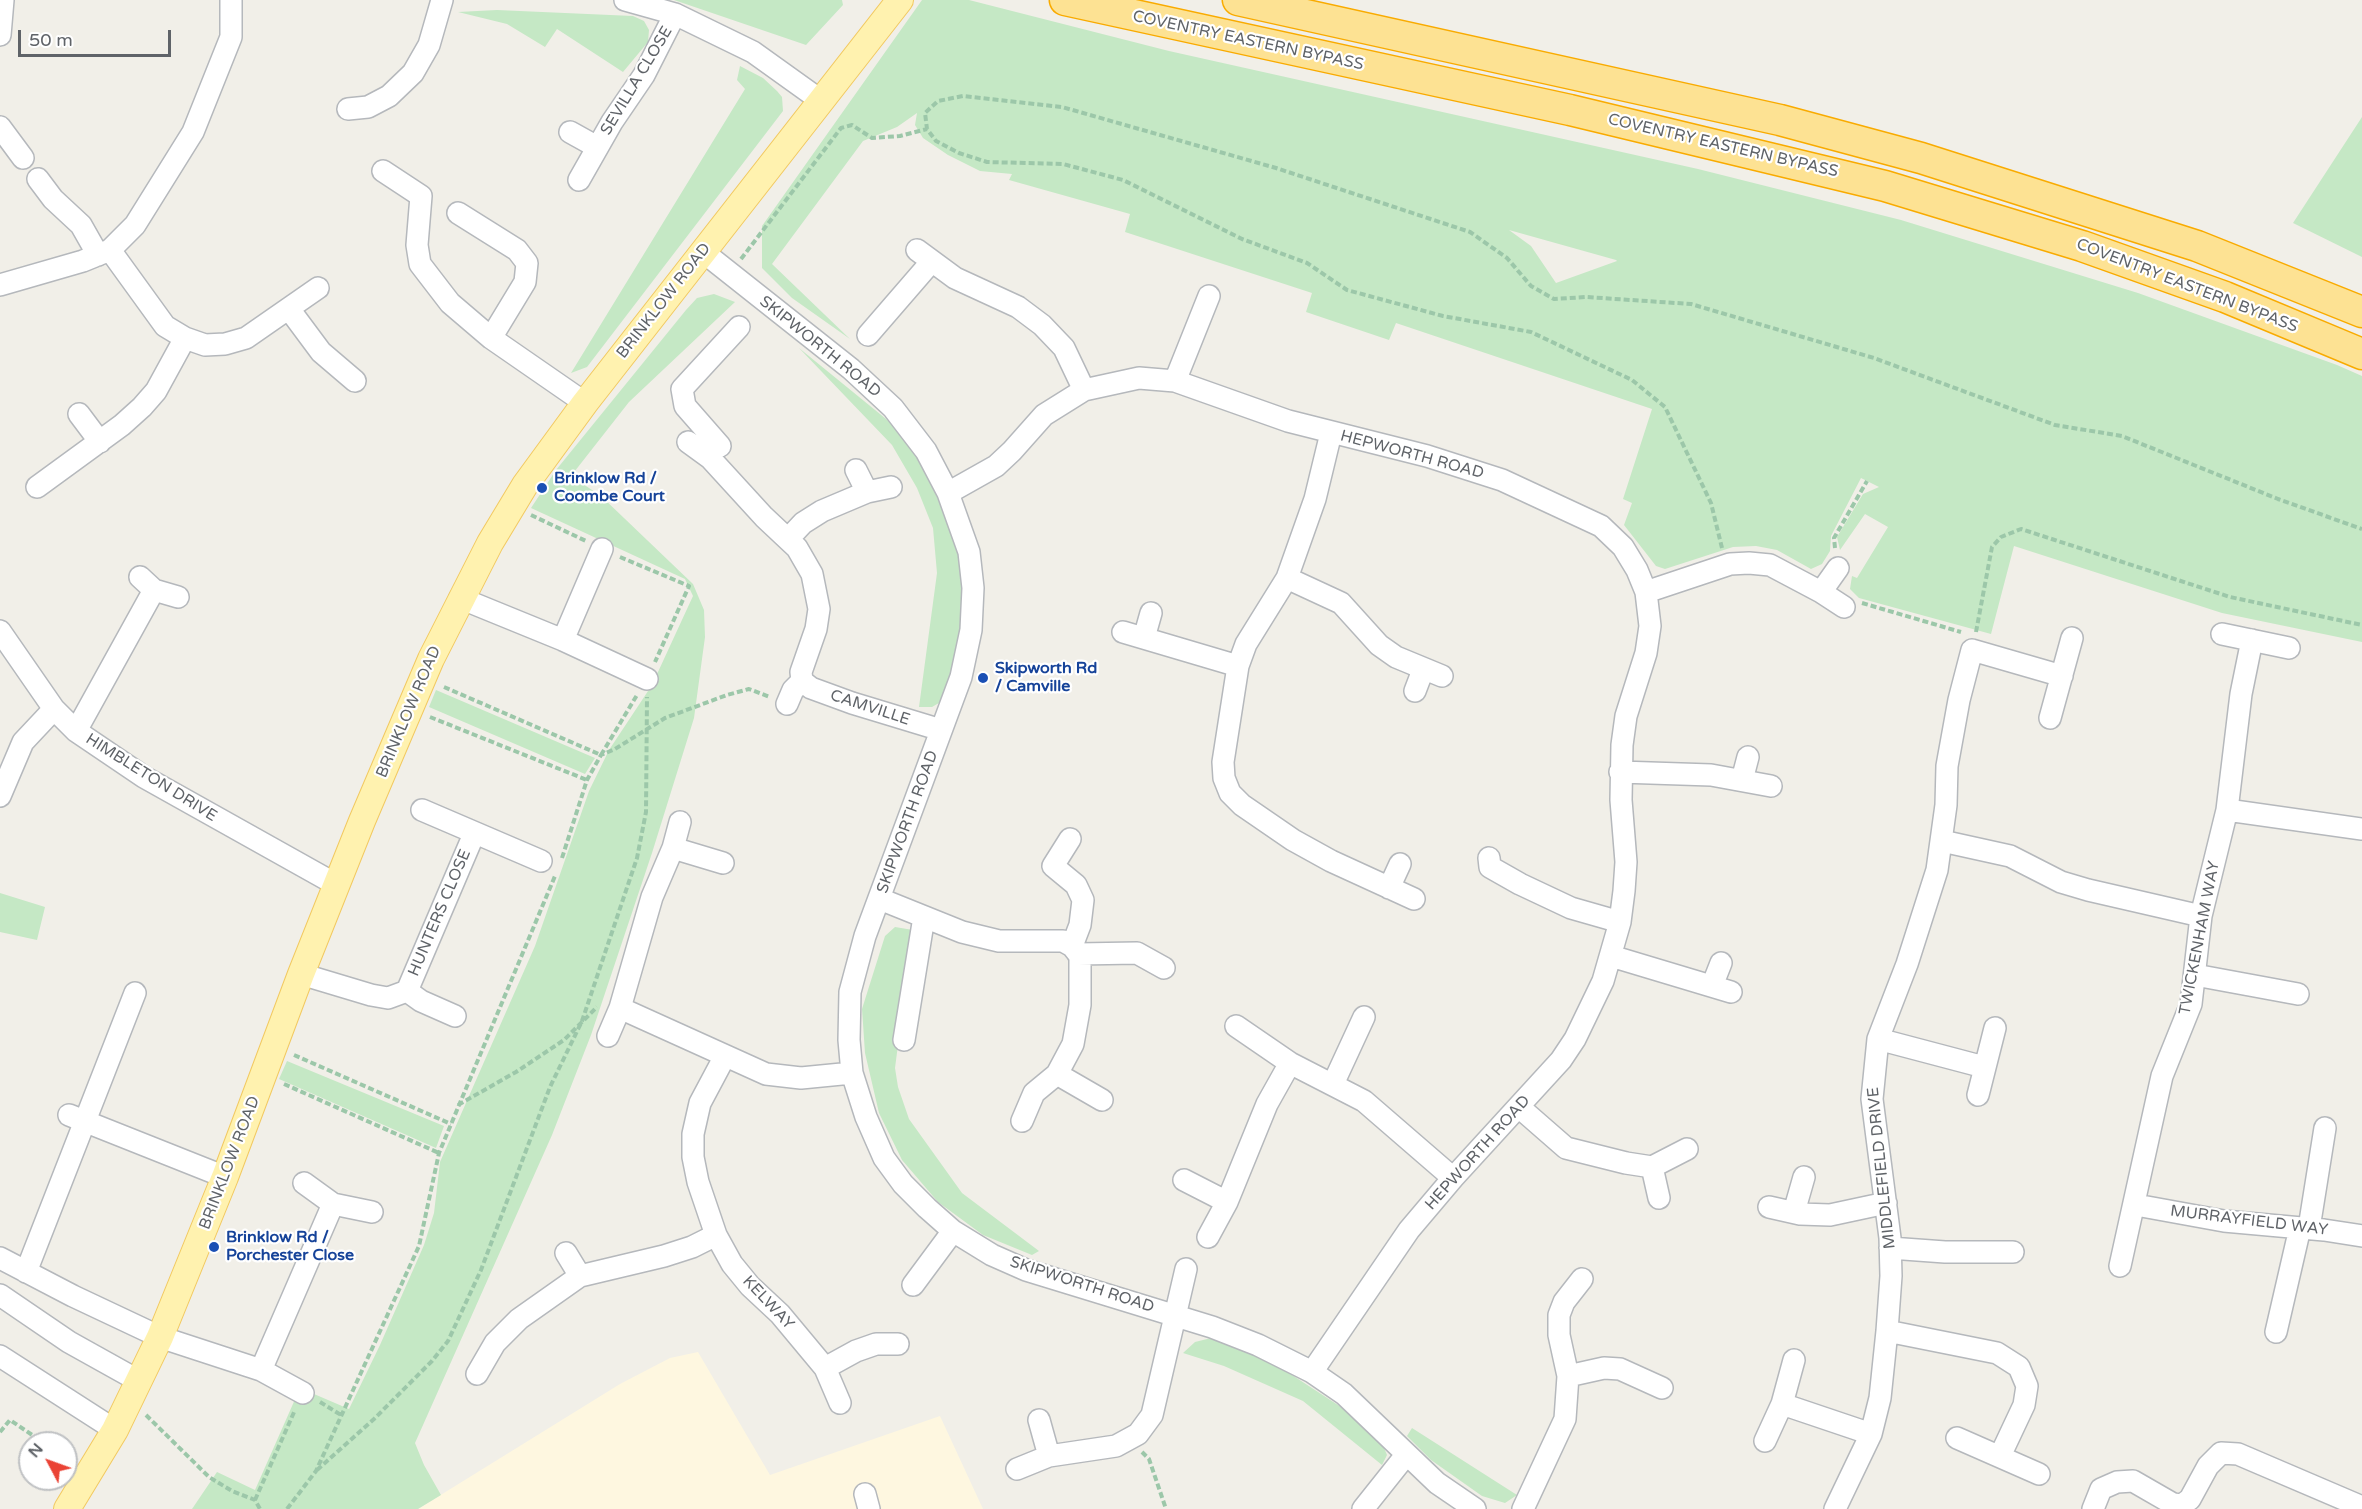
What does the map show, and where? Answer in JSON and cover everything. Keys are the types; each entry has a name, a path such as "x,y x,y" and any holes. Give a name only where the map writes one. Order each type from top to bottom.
{"highway":[{"name":"COVENTRY EASTERN BYPASS","path":"1065,0 1570,110 1885,186 2082,246 2224,297 2362,354"},
{"path":"1238,0 1758,114 1900,152 2086,208 2197,246 2362,312"}],"main road":[{"name":"BRINKLOW ROAD","path":"67,1509 115,1430 160,1337 225,1177 337,885 410,709 460,598 511,507 585,403 900,0"}],"street":[{"path":"0,35 3,0"},
{"path":"0,285 104,252 135,225 193,132 231,37 231,0"},
{"path":"348,109 368,107 389,96 413,73 429,45 442,0"},
{"path":"625,0 675,14 753,52 820,100"},
{"name":"SEVILLA CLOSE","path":"579,180 597,147 644,75 675,14"},
{"path":"0,127 23,158"},
{"name":"SEVILLA CLOSE","path":"570,132 597,147"},
{"path":"383,171 421,196 417,245 420,264 450,303 491,338 585,403"},
{"path":"38,179 52,199 81,225 165,326 185,338 205,345 225,344 246,338 318,288"},
{"path":"458,213 517,250 527,263 525,282 491,338"},
{"name":"SKIPWORTH ROAD","path":"702,251 851,369 893,408 926,451 948,493 969,552 973,588 971,630 962,677 855,963 850,992 848,1023 852,1073 866,1117 884,1158 903,1184 953,1231 992,1254 1026,1270 1175,1316 1258,1345 1312,1372 1344,1394 1437,1483 1475,1509"},
{"path":"868,335 916,279 925,255 956,278 1018,307 1042,325 1064,348 1084,390"},
{"path":"1175,381 1209,296"},
{"path":"289,309 321,352 355,381"},
{"path":"739,327 682,389 685,406 721,445 764,517 797,548 812,574 818,600 816,629 801,672 802,681 793,690 787,704"},
{"path":"37,487 122,425 156,391 185,338"},
{"name":"HEPWORTH ROAD","path":"948,493 996,466 1044,415 1084,390 1139,378 1175,381 1331,434 1467,467 1573,511 1601,526 1623,547 1637,570 1646,592 1650,626 1646,653 1626,716 1620,772 1626,862 1620,922 1599,990 1575,1039 1561,1060 1453,1178 1379,1271 1312,1372"},
{"path":"79,414 100,442"},
{"path":"1331,434 1315,499 1287,578 1246,644 1238,666 1223,762 1224,778 1230,793 1242,805 1293,840 1414,899"},
{"path":"688,442 721,445"},
{"path":"856,470 867,492"},
{"path":"788,539 803,523 822,511 867,492 891,487"},
{"path":"563,640 602,549"},
{"path":"1646,592 1725,567 1749,563 1770,565 1821,592 1850,603"},
{"path":"1821,592 1838,568"},
{"path":"1287,578 1341,603 1379,645 1433,673 1415,691"},
{"path":"76,731 147,583 178,597"},
{"path":"460,598 563,640 647,679"},
{"path":"1144,638 1151,613"},
{"name":"HIMBLETON DRIVE","path":"0,631 54,709 76,731 144,777 337,885"},
{"path":"1123,632 1238,666"},
{"path":"2222,634 2289,648"},
{"path":"2050,718 2072,638"},
{"name":"TWICKENHAM WAY","path":"2120,1266 2136,1205 2162,1076 2191,1005 2201,916 2227,810 2241,694 2252,640"},
{"path":"1972,650 2062,676"},
{"name":"MIDDLEFIELD DRIVE","path":"1835,1509 1871,1434 1880,1398 1887,1331 1890,1248 1872,1099 1878,1039 1919,932 1937,870 1942,841 1952,731 1972,650"},
{"name":"CAMVILLE","path":"802,681 811,688 842,699 941,730"},
{"path":"0,796 23,742 54,709"},
{"path":"1742,780 1748,757"},
{"path":"1620,772 1711,775 1772,786"},
{"name":"HUNTERS CLOSE","path":"422,810 542,861"},
{"path":"2227,810 2362,828"},
{"path":"609,1036 620,1008 652,897 673,848 680,822"},
{"name":"HUNTERS CLOSE","path":"301,974 388,998 407,992 474,834"},
{"path":"1022,1121 1034,1093 1057,1074 1073,1044 1080,1005 1082,969 1075,950 1083,900 1076,885 1053,866 1070,839"},
{"path":"1942,841 2010,856 2061,882 2088,890 2201,916"},
{"path":"673,848 723,863"},
{"path":"1489,858 1490,867 1520,884 1571,908 1620,922"},
{"path":"1389,888 1400,864"},
{"path":"880,898 962,932 999,941 1063,941 1075,950 1137,953 1164,968"},
{"path":"904,1040 924,916"},
{"path":"1611,956 1721,989 1721,963"},
{"path":"2195,975 2298,994"},
{"name":"HUNTERS CLOSE","path":"407,992 455,1016"},
{"path":"26,1272 77,1118 135,993"},
{"path":"620,1008 692,1039 757,1071 783,1078 852,1073"},
{"path":"1333,1084 1364,1017"},
{"path":"1236,1026 1290,1063 1364,1101 1453,1178"},
{"path":"1978,1095 1995,1028"},
{"path":"1878,1039 1984,1067"},
{"name":"KELWAY","path":"725,1056 700,1103 693,1134 696,1174 716,1235 732,1264 744,1279 780,1314 825,1368 840,1403"},
{"path":"1208,1237 1227,1202 1267,1104 1290,1063"},
{"path":"1057,1074 1102,1100"},
{"path":"1519,1107 1566,1148 1652,1167 1687,1149"},
{"path":"77,1118 225,1177"},
{"path":"2276,1332 2305,1228 2325,1128"},
{"path":"1652,1167 1659,1198"},
{"path":"1794,1212 1804,1177"},
{"path":"1184,1180 1227,1202"},
{"path":"304,1183 333,1204 372,1212"},
{"path":"1769,1207 1830,1215 1886,1203"},
{"path":"261,1370 333,1204"},
{"name":"MURRAYFIELD WAY","path":"2136,1205 2224,1221 2362,1236"},
{"path":"913,1285 953,1231"},
{"path":"477,1374 495,1343 537,1305 580,1276 664,1256 692,1247 716,1235"},
{"path":"1890,1248 1945,1252 2013,1252"},
{"path":"566,1253 580,1276"},
{"path":"0,1258 160,1337 261,1370 303,1393"},
{"name":"SKIPWORTH ROAD","path":"1175,1316 1186,1269"},
{"path":"1523,1509 1565,1419 1568,1376 1559,1335 1558,1315 1582,1279"},
{"path":"0,1295 135,1390"},
{"path":"1017,1469 1049,1456 1116,1446 1138,1434 1152,1415 1175,1316"},
{"path":"1887,1331 1984,1349 2006,1357 2019,1367 2027,1386 2025,1404 2000,1456"},
{"path":"825,1368 856,1351 876,1344 898,1344"},
{"path":"0,1356 115,1430"},
{"path":"1765,1442 1782,1404 1794,1359"},
{"path":"1568,1376 1604,1368 1620,1369 1662,1388"},
{"path":"1782,1404 1871,1434"},
{"path":"1039,1420 1049,1456"},
{"path":"1957,1438 2039,1474"},
{"path":"2093,1509 2101,1489 2117,1482 2133,1481 2173,1504 2182,1505 2190,1499 2208,1466 2221,1453 2238,1454 2362,1507"},
{"path":"1363,1509 1406,1455"}],"path":[{"path":"1725,567 1711,503 1696,468 1665,407 1632,380 1531,332 1443,315 1347,290 1307,263 1242,239 1123,180 1063,164 987,162 959,153 936,141 927,129 925,113 938,101 963,96 1062,107 1276,168 1470,232 1507,258 1531,286 1554,299 1586,297 1691,304 1875,358 2055,425 2122,436 2277,499 2362,529"},
{"path":"729,273 841,128 852,125 872,138 900,136 927,129"},
{"path":"1838,568 1834,538 1867,481"},
{"path":"316,1471 419,1246 439,1153 560,865 586,780 647,679 689,586 511,507"},
{"path":"1972,650 1992,547 2001,537 2021,530 2230,597 2362,626"},
{"path":"1850,603 1865,605 1964,633 1972,650"},
{"path":"423,679 601,755"},
{"path":"287,1509 316,1471 374,1419 448,1341 481,1270 550,1087 582,1022 637,858 646,812 647,679"},
{"path":"601,755 665,718 749,689 787,704"},
{"path":"410,709 586,780"},
{"path":"458,1105 516,1072 564,1040 598,1006 606,1003 620,1008"},
{"path":"274,1046 451,1124"},
{"path":"263,1077 439,1153"},
{"path":"135,1390 209,1477 232,1491 255,1500 260,1509"},
{"path":"255,1500 303,1393 341,1415"},
{"path":"0,1432 10,1420 26,1431"},
{"path":"1131,1438 1149,1459 1166,1509"}],"shaded area":[{"path":"698,1352 770,1475 940,1416 983,1509 418,1509 620,1384 670,1358"}],"green space":[{"path":"674,0 842,0 843,5 806,45"},
{"path":"922,0 969,0 1169,51 1698,169 1901,220 2138,293 2362,376 2362,642 2222,613 2014,546 1991,634 1859,598 1850,589 1852,576 1857,578 1888,527 1865,514 1840,550 1837,537 1863,494 1879,487 1861,478 1831,536 1830,551 1822,564 1811,569 1777,550 1756,546 1733,547 1665,569 1656,566 1624,525 1632,503 1623,499 1652,409 1396,323 1389,340 1306,312 1312,293 1125,232 1130,214 1009,180 1012,174 980,171 948,155 923,138 915,125 917,113 897,127 863,141 772,264 850,339 792,298 762,268 762,226","holes":["1509,230 1616,260 1556,283 1531,246"]},
{"path":"497,10 633,16 644,21 649,30 648,42 623,72 557,29 545,47 507,24 458,12"},
{"path":"740,66 763,78 777,91 782,97 783,111 587,367 571,373 745,89 737,80"},
{"path":"2362,117 2362,257 2293,223"},
{"path":"714,294 735,302 629,402 571,476 601,496 693,584 704,610 705,637 694,718 591,1035 552,1135 415,1443 441,1495 418,1509 192,1509 217,1472 255,1490 300,1388 349,1409 424,1245 434,1213 440,1162 535,946 589,791 609,750 652,685 693,596 685,579 531,508 556,470 686,310 697,298"},
{"path":"799,348 891,423 923,465 959,547 963,600 959,657 944,700 932,707 919,707 937,573 933,528 917,488 892,445"},
{"path":"436,690 595,758 585,774 429,707"},
{"path":"0,893 45,907 37,940 0,932"},
{"path":"895,927 913,930 895,1068 898,1087 909,1119 962,1193 1039,1251 1032,1255 983,1235 938,1202 902,1160 879,1113 865,1053 862,1009 885,936"},
{"path":"287,1061 444,1126 436,1148 279,1079"},
{"path":"1211,1338 1269,1360 1341,1407 1382,1443 1387,1455 1382,1465 1303,1401 1224,1366 1183,1353 1195,1342"},
{"path":"1412,1428 1517,1495 1505,1503 1482,1496 1431,1460 1407,1436"}],"place":[{"name":"Brinklow Rd / Coombe Court","path":"542,488"},
{"name":"Skipworth Rd / Camville","path":"983,678"},
{"name":"Brinklow Rd / Porchester Close","path":"214,1247"}]}
